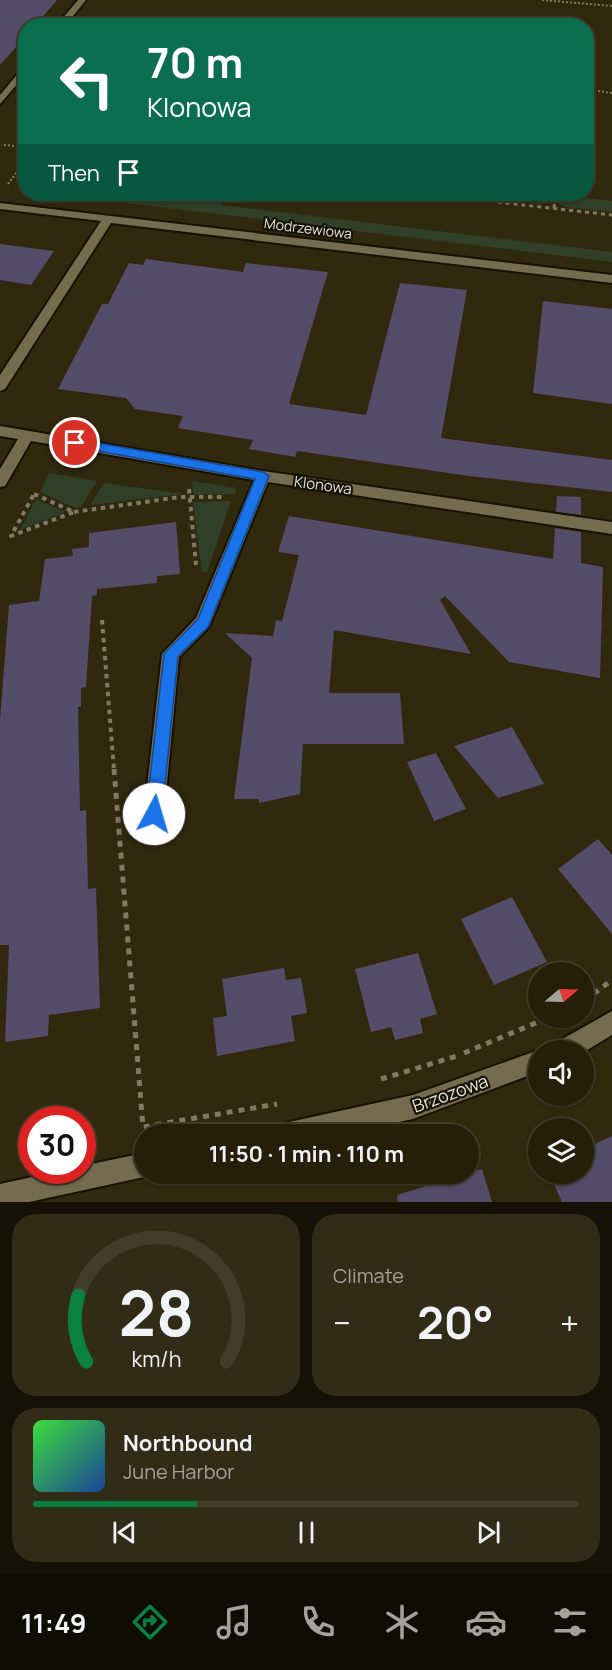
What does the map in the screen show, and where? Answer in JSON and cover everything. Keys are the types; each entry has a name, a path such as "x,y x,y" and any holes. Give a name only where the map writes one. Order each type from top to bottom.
{"street":[{"path":"67,18 82,0"},
{"path":"0,101 18,77"},
{"name":"Modrzewiowa","path":"0,206 612,279"},
{"path":"0,386 108,219"},
{"name":"Klonowa","path":"0,431 263,476 612,528"},
{"path":"0,482 28,435"},
{"path":"154,814 171,654 203,622 263,476"},
{"path":"582,1040 612,1022"},
{"name":"Brzozowa","path":"335,1124 413,1107 528,1065"},
{"path":"0,1196 134,1167"}],"path":[{"path":"542,0 612,6"},
{"path":"598,91 612,93"},
{"path":"4,145 18,146"},
{"path":"4,189 18,171"},
{"path":"490,201 612,215"},
{"path":"554,208 555,201"},
{"path":"74,512 34,494 11,536 74,512 180,497 190,499"},
{"path":"102,621 143,1126 283,1103"},
{"path":"594,994 612,980"},
{"path":"374,1081 462,1054 528,1026"}],"green space":[{"path":"594,199 612,201 612,212 565,207 560,204 561,201 594,201"},
{"path":"111,201 205,203 206,201 223,201 221,205 612,252 612,262"},
{"path":"512,201 548,201 542,204"},
{"path":"49,473 97,481 81,507 75,508 40,492"},
{"path":"192,481 236,488 235,494 194,495"},
{"path":"104,483 184,494 90,505"},
{"path":"36,499 65,512 20,530"},
{"path":"231,501 207,572 202,572 193,502"}],"building":[{"path":"0,0 57,0 42,18 18,18 18,45 0,65"},
{"path":"0,244 54,251 31,285 0,280"},
{"path":"146,259 243,272 246,263 328,272 289,404 366,415 400,283 467,290 441,438 612,460 612,492 469,476 297,451 295,457 249,449 253,440 178,428 183,416 135,409 126,398 58,389 102,304 108,304 129,263 143,265"},
{"path":"543,301 612,309 612,404 533,393"},
{"path":"557,496 581,497 581,515 556,512"},
{"path":"289,516 553,559 555,528 581,532 581,563 603,567 600,678 509,662 445,596 440,600 471,654 334,630 329,693 400,693 404,744 303,744 300,794 259,803 259,799 234,799 252,658 225,633 273,636 276,620 282,621 299,555 278,552"},
{"path":"176,522 180,574 157,576 157,583 97,589 97,595 92,596 86,687 81,688 81,707 78,707 80,811 86,810 88,889 96,888 100,1008 49,1015 48,1036 5,1042 9,945 0,945 0,720 9,605 39,601 45,559 73,556 72,549 89,547 89,533"},
{"path":"512,727 544,784 498,798 454,746"},
{"path":"436,753 466,809 434,821 407,762"},
{"path":"598,839 612,855 612,934 558,869"},
{"path":"512,897 547,962 528,962 528,970 494,985 461,919"},
{"path":"418,953 437,1014 420,1019 423,1033 395,1040 391,1027 371,1032 355,969"},
{"path":"284,968 286,980 301,978 307,1013 291,1016 295,1041 217,1056 213,1018 227,1016 222,979"},
{"path":"612,1136 612,1202 562,1202 554,1184 594,1184 594,1144"},
{"path":"482,1169 492,1202 398,1202 397,1195 433,1184 479,1184 479,1170"}],"route":[{"path":"75,443 263,476 203,622 171,654 154,814"}]}
